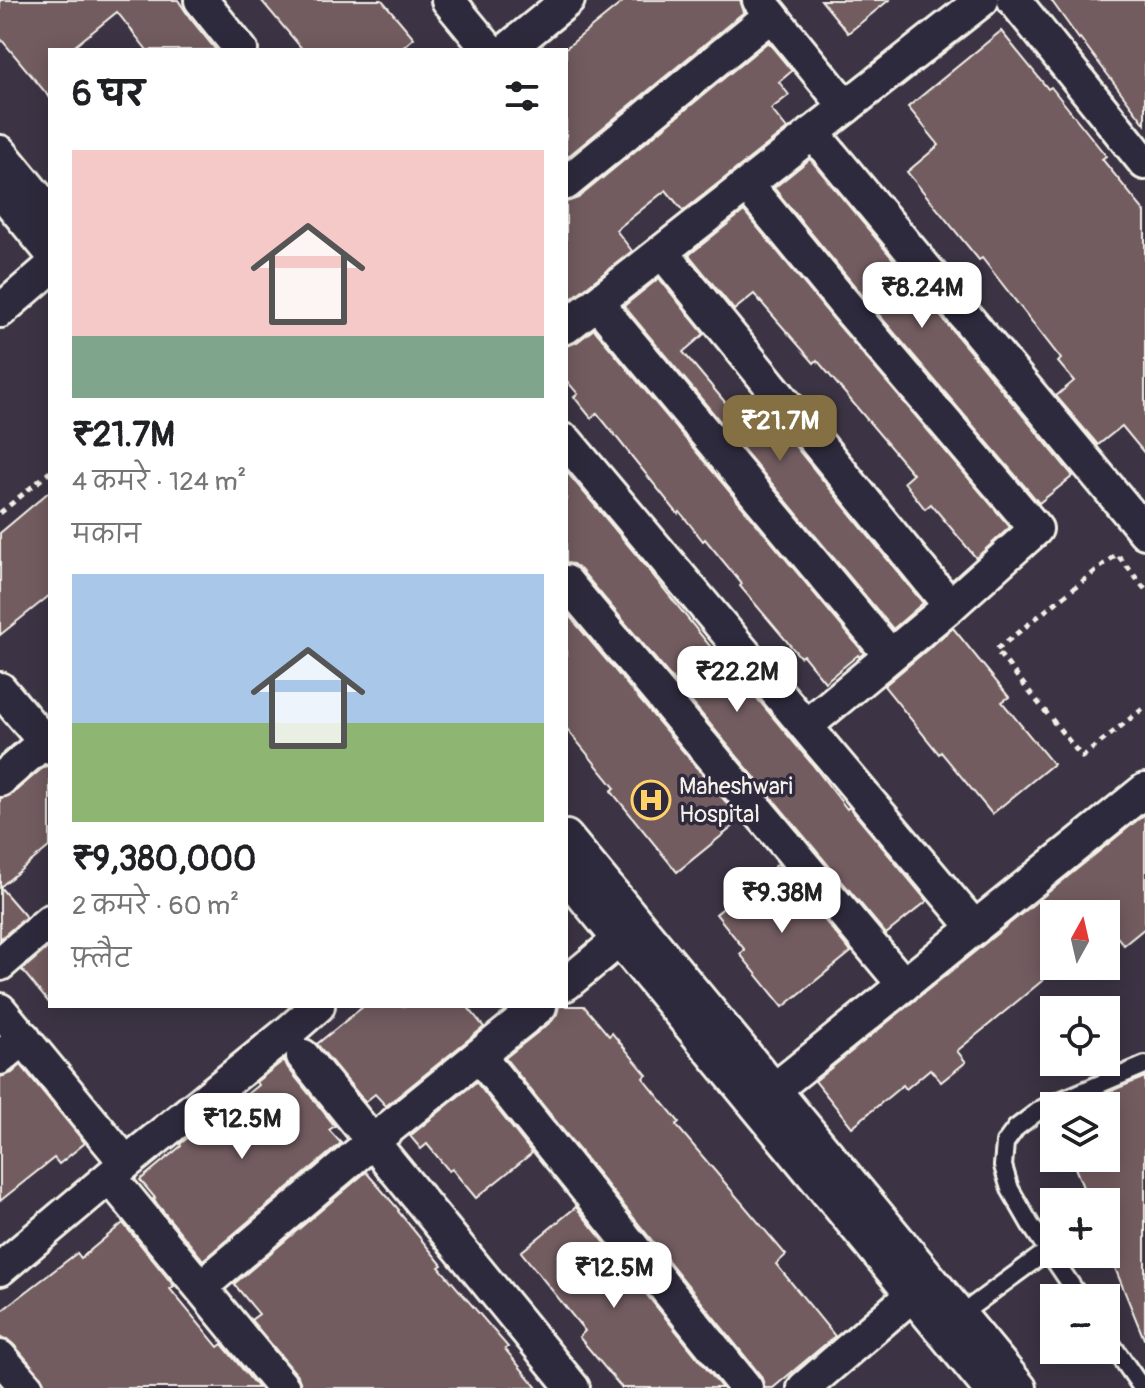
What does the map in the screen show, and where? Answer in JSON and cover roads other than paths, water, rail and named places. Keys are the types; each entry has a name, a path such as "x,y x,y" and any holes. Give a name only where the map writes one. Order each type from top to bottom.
{"street":[{"path":"201,0 239,48"},
{"path":"448,0 487,48"},
{"path":"509,48 568,0"},
{"path":"568,325 982,0"},
{"path":"1014,0 1145,163"},
{"path":"568,181 765,7 846,107"},
{"path":"813,133 1145,532"},
{"path":"0,152 48,211"},
{"path":"747,185 1036,529 950,606 806,726"},
{"path":"0,190 48,249"},
{"path":"662,252 950,606"},
{"path":"0,311 48,270"},
{"path":"597,303 890,655"},
{"path":"568,443 975,928"},
{"path":"568,584 904,985"},
{"path":"0,689 47,745 0,780"},
{"path":"765,1097 1145,790"},
{"path":"568,840 912,1295 989,1388"},
{"path":"568,877 619,940 960,1315 1020,1388"},
{"path":"0,964 48,923"},
{"path":"568,982 619,940"},
{"path":"0,1269 118,1170 295,1045 317,1008"},
{"path":"201,1287 373,1141 538,1008"},
{"path":"0,1010 12,1048 118,1170 201,1287 283,1388"},
{"path":"295,1045 573,1388"},
{"path":"479,1056 746,1388"},
{"path":"804,1388 912,1295"},
{"path":"0,1357 27,1388"}],"lane":[{"path":"1040,1239 1010,1189 1003,1166 1005,1143 1016,1128 1041,1109 1145,1065"},
{"path":"960,1315 1040,1256"},
{"path":"1120,1356 1142,1388"}],"place":[{"name":"Maheshwari Hospital","path":"651,800"}]}
